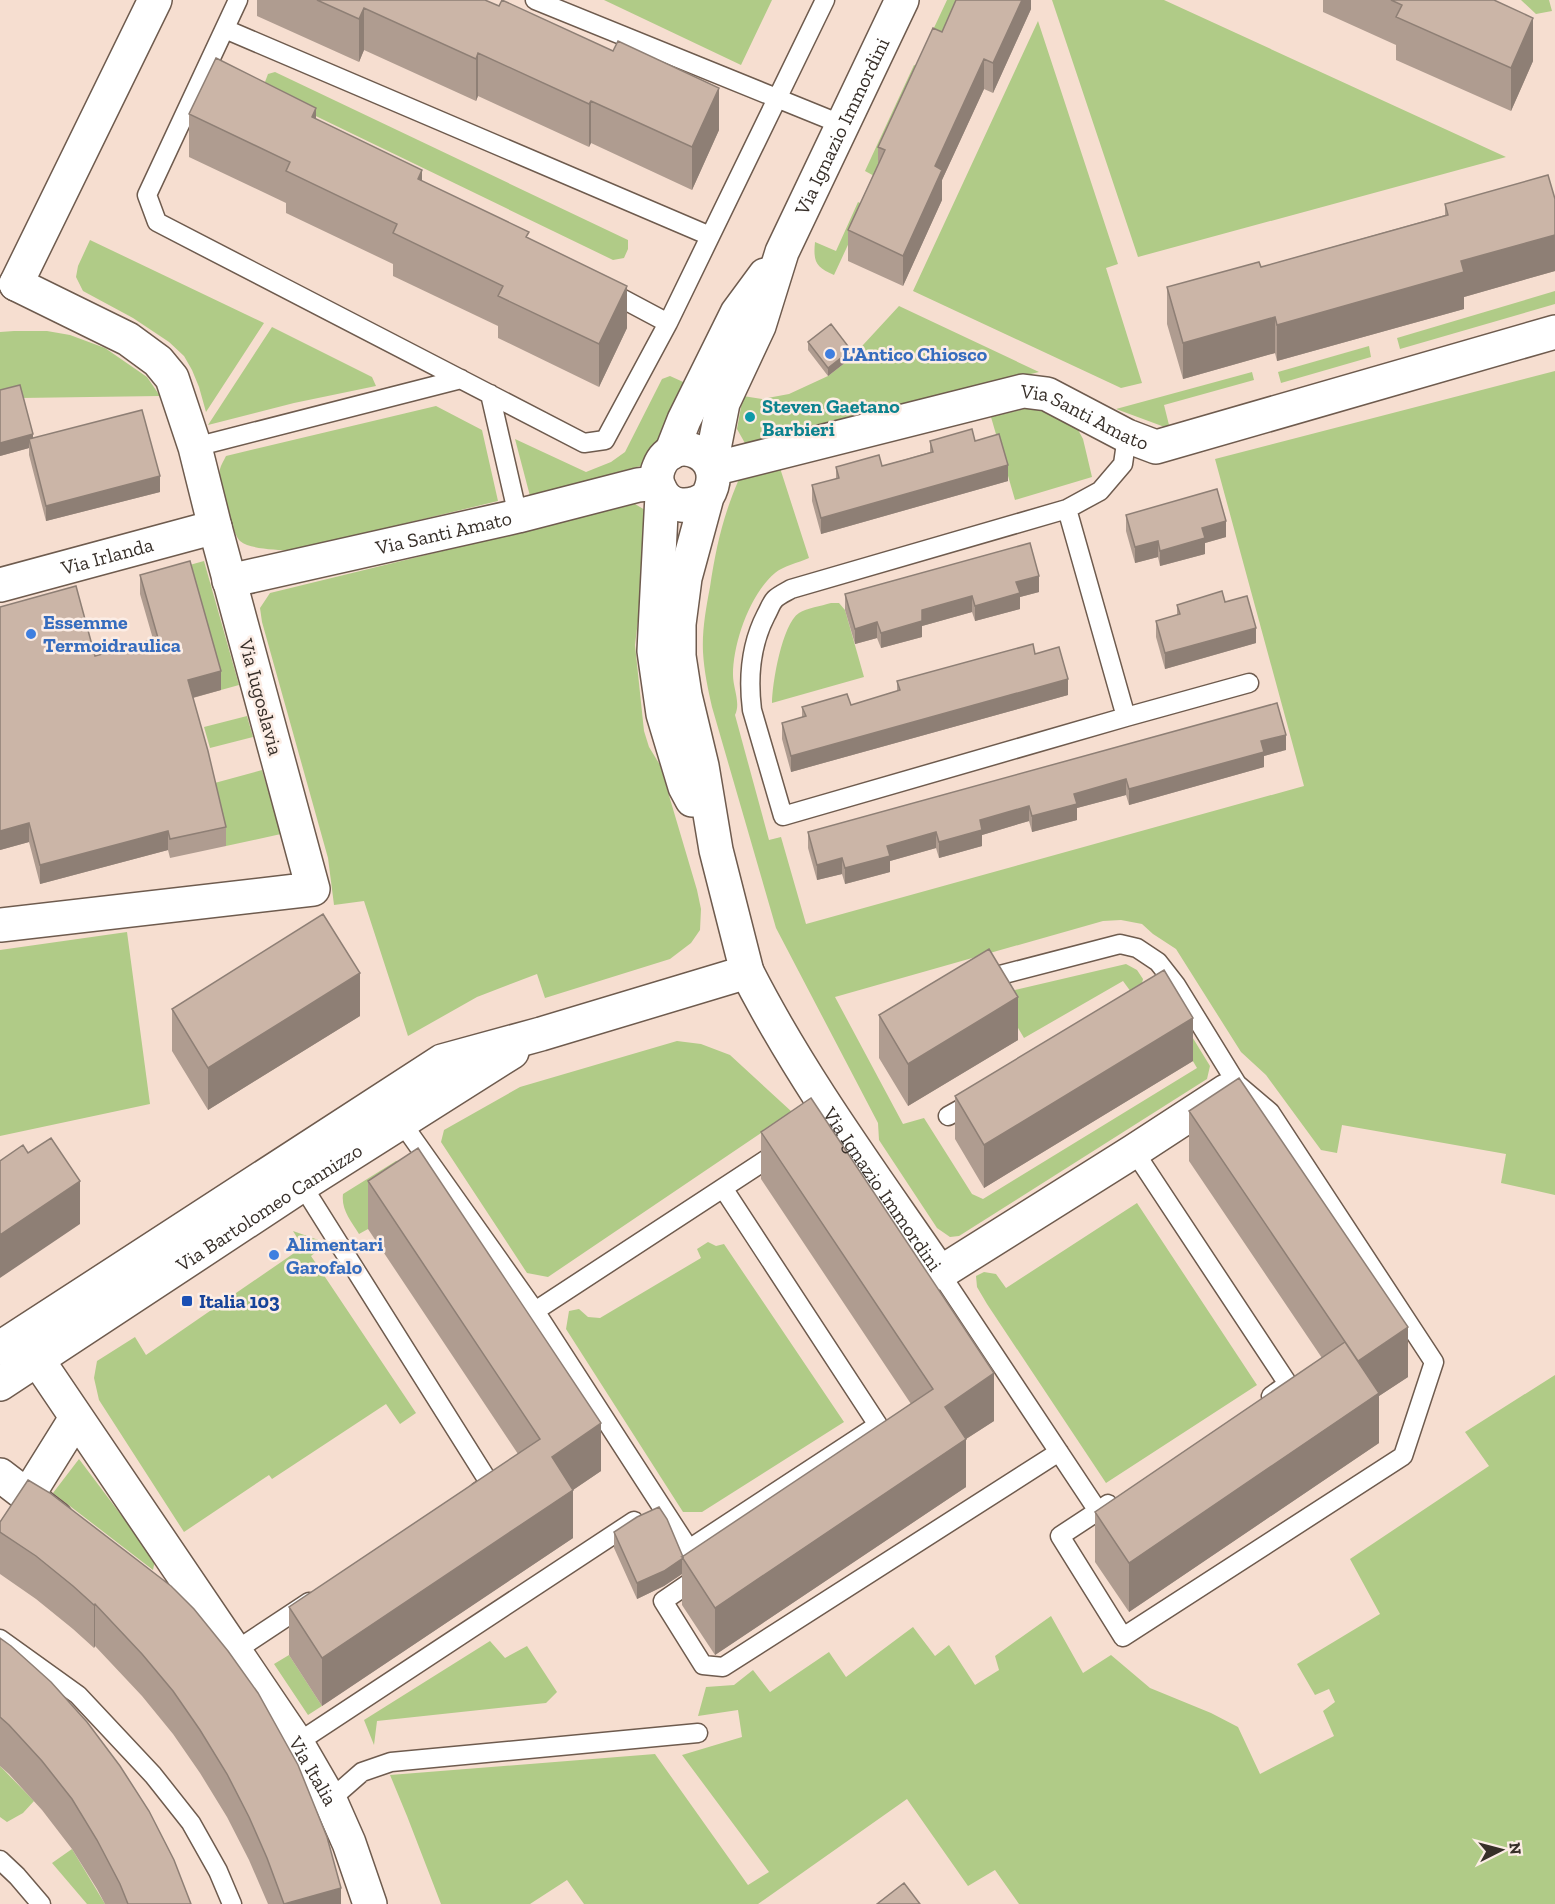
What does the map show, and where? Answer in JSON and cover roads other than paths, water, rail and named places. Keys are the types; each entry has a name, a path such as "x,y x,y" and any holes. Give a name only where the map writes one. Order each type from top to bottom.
{"street":[{"path":"8,287 155,0"},
{"name":"Via Ignazio Immordini","path":"782,252 902,0"},
{"path":"671,453 684,420 737,313 782,252"},
{"path":"716,850 702,766 685,695 679,656 679,624 685,579 710,477 723,403 759,326 782,252"},
{"name":"Via Iugoslavia","path":"0,925 313,889 195,447 172,378 158,361 128,339 8,287"},
{"name":"Via Santi Amato","path":"710,477 1023,391 1047,394 1127,436 1156,447 1555,332"},
{"path":"660,489 670,502 680,506 699,503 710,477 705,456 688,449 679,449 671,453 658,469 660,489 654,651 663,714 685,787 716,850"},
{"name":"Via Santi Amato","path":"229,581 518,516 638,485 660,489"},
{"name":"Via Irlanda","path":"0,585 215,527"},
{"name":"Via Ignazio Immordini","path":"716,850 747,972 769,1015 827,1119 940,1273 1237,1084"},
{"name":"Via Bartolomeo Cannizzo","path":"0,1348 442,1060 541,1034 747,972"},
{"name":"Via Bartolomeo Cannizzo","path":"0,1384 302,1185 541,1034"},
{"name":"Via Italia","path":"37,1359 297,1743 330,1800 349,1843 370,1904"},
{"path":"23,1502 76,1418"},
{"path":"0,1475 23,1502 81,1538"},
{"path":"167,1605 235,1651"}],"lane":[{"path":"238,0 207,80 147,195 157,222 584,443 605,440 668,323 825,0"},
{"path":"535,0 843,125"},
{"path":"225,29 710,236"},
{"path":"594,284 668,323"},
{"path":"195,447 461,379"},
{"path":"490,394 518,516"},
{"path":"1127,436 1123,465 1100,491 1067,509 791,589 774,600 762,623 755,644 750,673 750,695 752,710 783,816 1249,683"},
{"path":"1067,509 1126,717"},
{"path":"968,986 978,981 1120,944 1137,948 1158,962 1171,988 1237,1084 1269,1112 1434,1362 1403,1456 1123,1637 1060,1536 1126,1492"},
{"path":"948,1116 989,1092"},
{"path":"402,1123 535,1311 689,1549 701,1575 663,1601 703,1665 723,1667 1059,1452"},
{"path":"535,1311 792,1142"},
{"path":"1134,1151 1288,1384 1260,1403"},
{"path":"302,1185 490,1484 460,1503"},
{"path":"689,1549 878,1425 723,1188"},
{"path":"940,1273 1098,1511"},
{"path":"297,1743 660,1504"},
{"path":"235,1651 323,1593"},
{"path":"0,1639 78,1695 153,1775 191,1823 218,1871 232,1904"},
{"path":"330,1800 362,1772 391,1762 698,1733"},
{"path":"0,1860 41,1904"}],"place":[{"name":"L'Antico Chiosco","path":"830,354"},
{"name":"Steven Gaetano Barbieri","path":"750,417"},
{"name":"Essemme Termoidraulica","path":"31,634"},
{"name":"Alimentari Garofalo","path":"274,1255"},
{"name":"Italia 103","path":"187,1301"}]}
